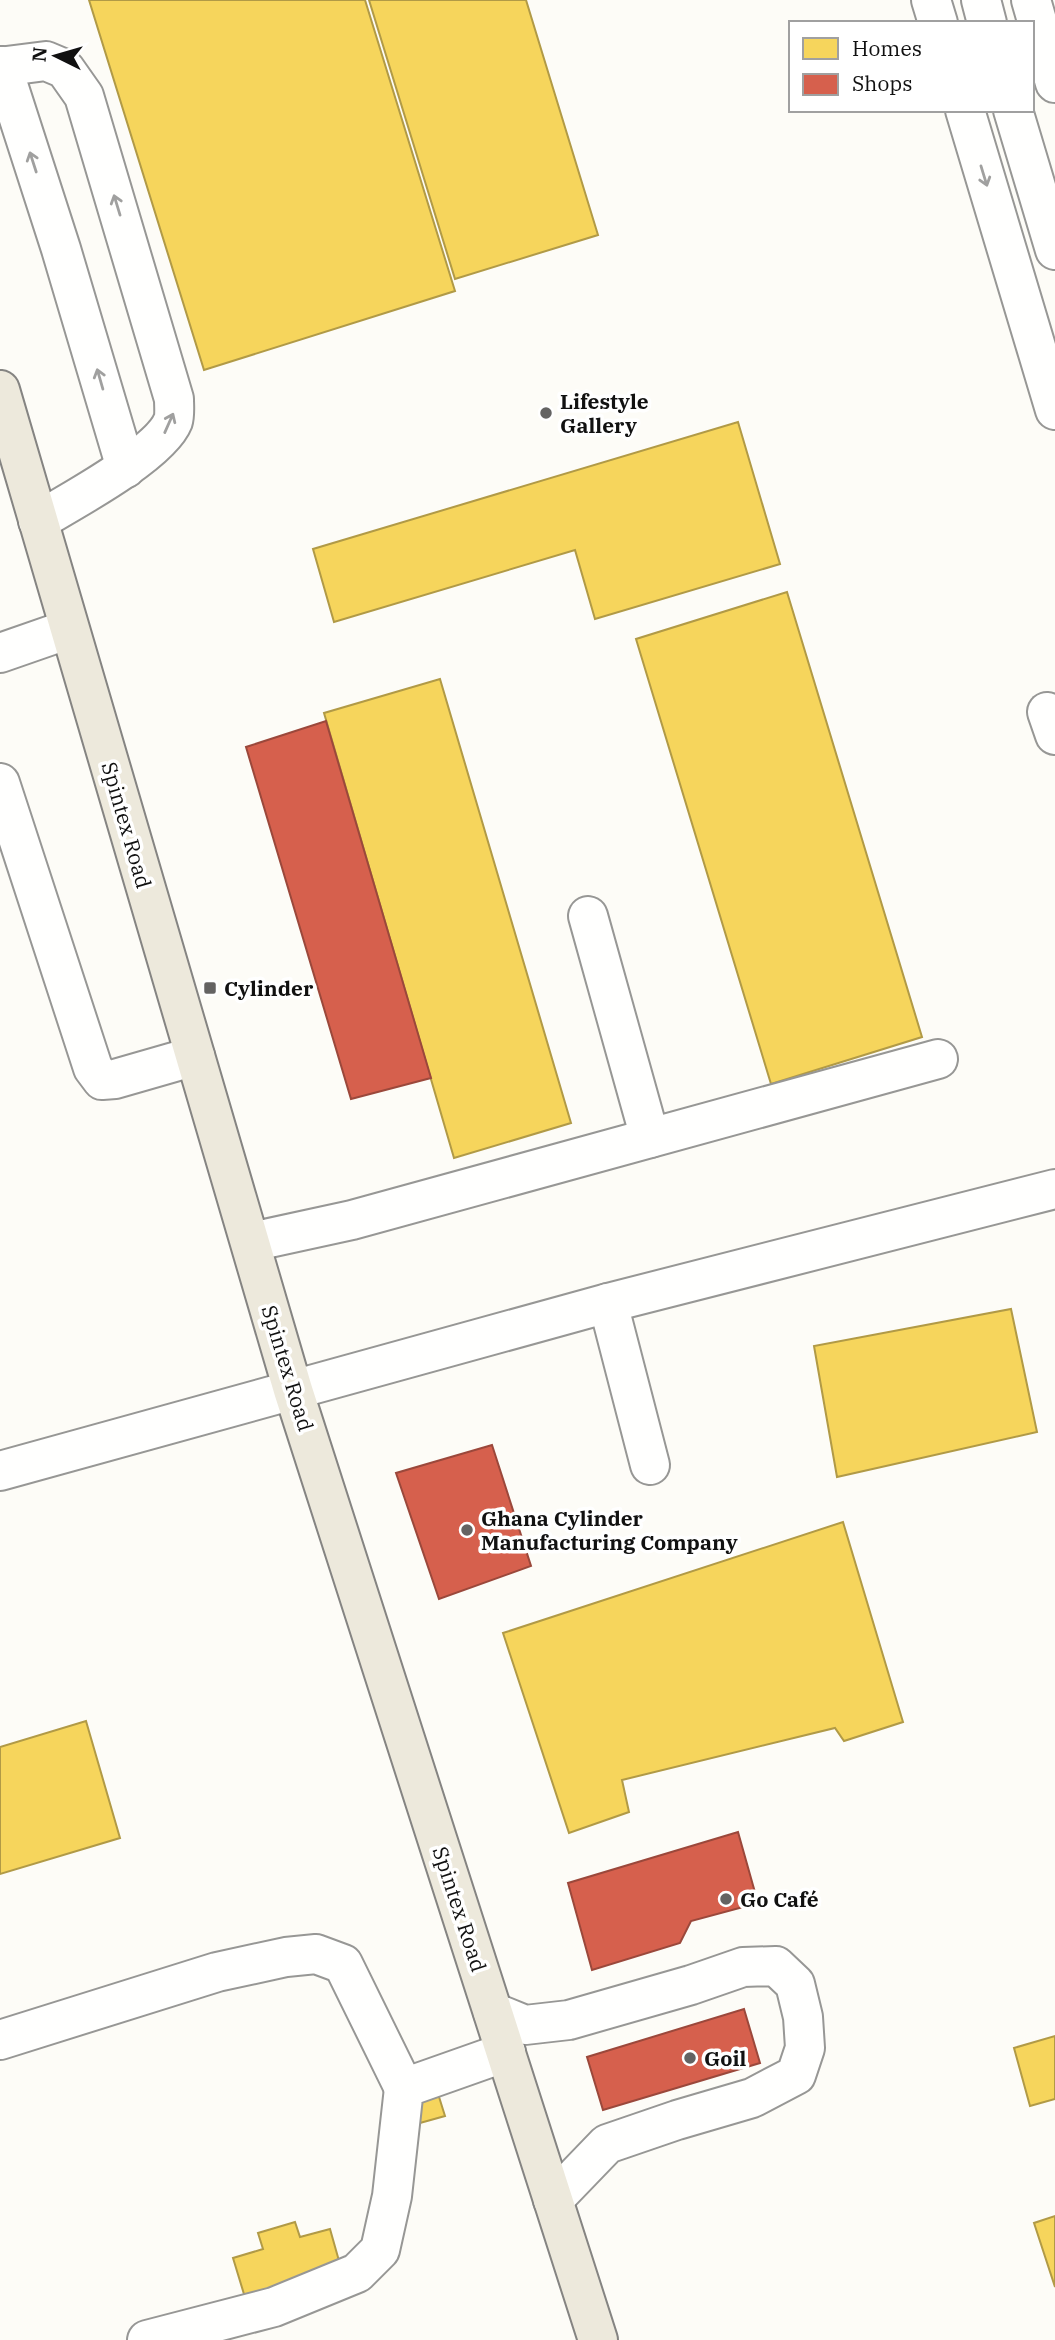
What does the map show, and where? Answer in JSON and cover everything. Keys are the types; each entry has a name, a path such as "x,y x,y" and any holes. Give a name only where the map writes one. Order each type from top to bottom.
{"main road":[{"name":"Spintex Road","path":"0,390 293,1390 598,2340"}],"street":[{"path":"932,0 937,21"},
{"path":"981,0 986,21"},
{"path":"1031,0 1055,83"},
{"path":"38,521 126,468 163,436 173,421 174,399 84,96 65,69 46,61 1,66 61,249 126,468"},
{"path":"966,112 1055,410"},
{"path":"1014,112 1055,250"},
{"path":"0,653 69,628"},
{"path":"0,783 93,1068 102,1080 115,1079 195,1056"},
{"path":"589,916 650,1138"},
{"path":"251,1242 352,1220 938,1059"},
{"path":"0,1471 608,1303 1055,1189"},
{"path":"608,1303 650,1465"},
{"path":"0,2040 217,1972 286,1957 316,1954 343,1964 404,2088 392,2196 380,2250 357,2273 274,2308 147,2340"},
{"path":"493,2012 525,2025 569,2020 743,1967 776,1966 795,1984 803,2017 806,2048 796,2075 752,2098 607,2144 554,2200"},
{"path":"404,2088 506,2052"}],"building: Homes":[{"path":"89,0 365,0 455,291 204,370"},
{"path":"369,0 526,0 598,235 455,279"},
{"path":"738,422 780,564 595,619 575,550 334,622 313,549"},
{"path":"787,592 922,1037 771,1084 636,639"},
{"path":"440,679 571,1123 454,1158 324,713"},
{"path":"1011,1309 1037,1432 837,1477 814,1346"},
{"path":"843,1522 903,1722 844,1741 835,1728 622,1780 629,1812 569,1833 503,1633"},
{"path":"86,1721 120,1838 0,1874 0,1747"},
{"path":"1055,2036 1055,2099 1030,2106 1014,2048"},
{"path":"435,2084 445,2116 420,2123 411,2091"},
{"path":"1055,2216 1055,2287 1034,2223"},
{"path":"295,2222 300,2237 330,2229 343,2275 247,2304 233,2258 263,2249 258,2233"}],"building: Shops":[{"path":"326,721 431,1078 351,1099 246,747"},
{"path":"492,1445 531,1566 439,1599 396,1473"},
{"path":"738,1832 758,1903 691,1921 680,1943 592,1970 568,1883"},
{"path":"744,2009 760,2063 603,2110 587,2057"}],"place":[{"name":"Lifestyle Gallery","path":"546,413"},
{"name":"Cylinder","path":"210,988"},
{"name":"Ghana Cylinder Manufacturing Company","path":"467,1530"},
{"name":"Go Café","path":"726,1899"},
{"name":"Goil","path":"690,2058"}]}
